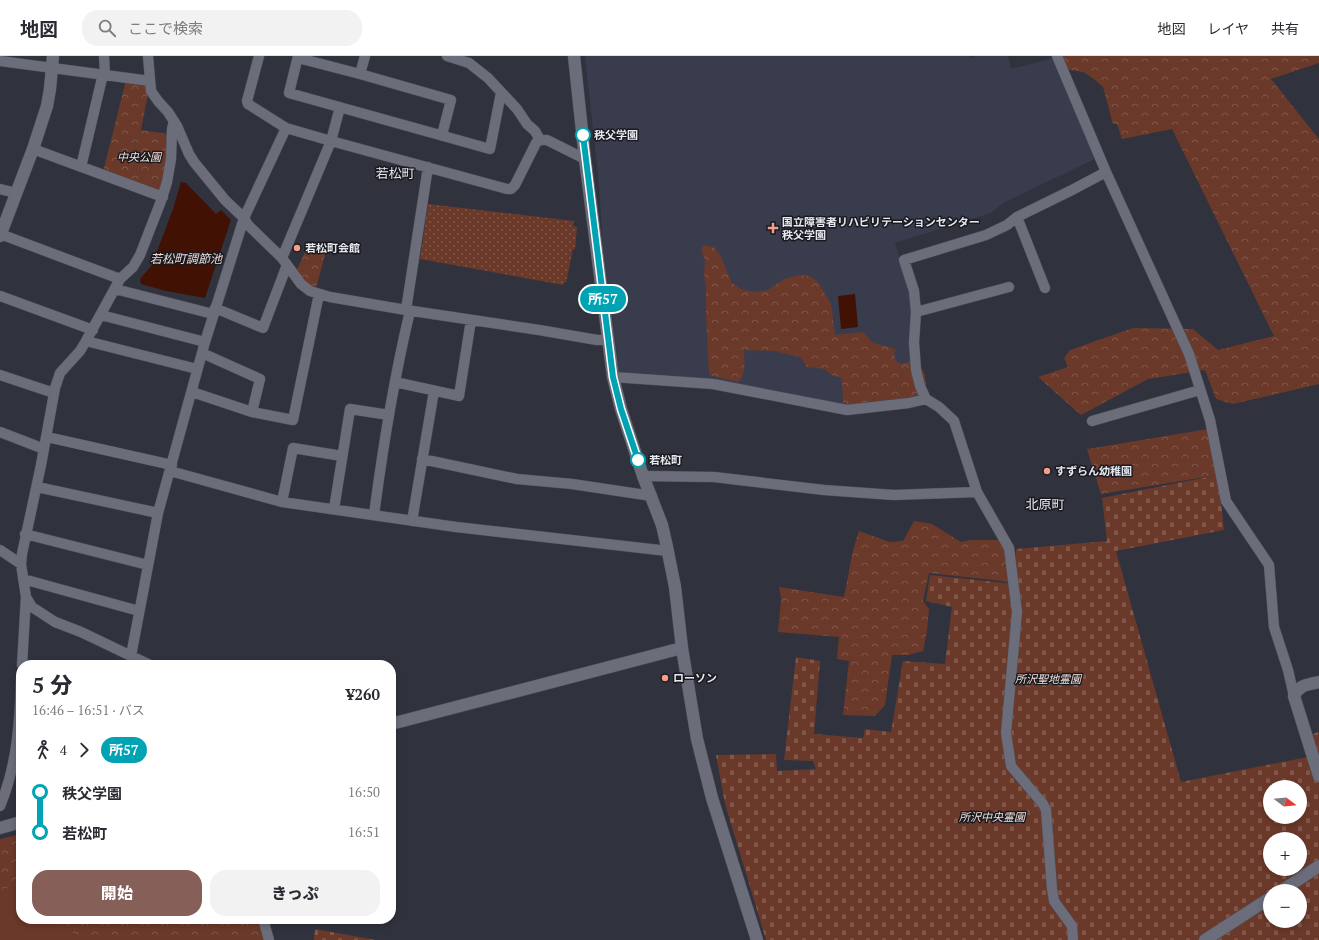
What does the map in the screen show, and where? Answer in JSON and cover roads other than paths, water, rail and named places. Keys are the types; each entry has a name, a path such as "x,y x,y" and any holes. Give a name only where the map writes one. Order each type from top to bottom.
{"street":[{"path":"81,167 104,74 104,56"},
{"path":"148,56 152,91 174,121 194,162 226,200 244,218 248,225 284,262 301,284 310,291 330,297 408,311 597,340 608,340"},
{"path":"259,56 247,101 248,104 286,128 507,189 512,189 515,185 536,143 540,140 547,140 585,159"},
{"path":"360,74 365,56"},
{"path":"447,56 469,63 488,78 517,109 540,140"},
{"path":"574,56 585,159 613,377 621,409 643,476 662,525 675,587 682,648 697,739 712,798 757,940"},
{"path":"1057,56 1106,172 1189,354 1210,420 1226,501 1269,565 1274,627 1319,776"},
{"path":"442,135 451,100 298,57 289,93 490,149 501,93"},
{"path":"0,61 53,62 104,74 150,81"},
{"path":"53,62 47,106 33,149 3,222 0,235 120,279"},
{"path":"115,289 214,311 263,328 284,262 331,141 340,107"},
{"path":"22,660 26,597 21,564 25,534 37,487 54,393 60,373 80,351 101,316 120,279 133,267 140,255 163,197 167,182 171,159 172,129 174,121"},
{"path":"131,656 158,513 192,392 204,342 244,218 286,128"},
{"path":"33,149 163,197"},
{"path":"374,515 382,450 408,311 428,167"},
{"path":"1073,940 1072,926 1054,901 1046,810 1043,804 1011,766 1006,733 1016,612 1009,548 977,492 954,422 939,407 926,399 920,386 916,370 914,342 916,312 914,291 905,259 986,235 1008,225 1017,217 1106,172"},
{"path":"0,189 16,193"},
{"path":"1017,217 1045,288"},
{"path":"916,312 1009,287"},
{"path":"192,392 252,412 292,420 319,294"},
{"path":"0,296 93,330"},
{"path":"101,316 204,342"},
{"path":"395,382 459,396 471,320"},
{"path":"86,341 198,369"},
{"path":"202,353 260,379 252,412"},
{"path":"0,375 54,393"},
{"path":"613,377 713,384 847,410 909,403 926,399"},
{"path":"1092,421 1200,390"},
{"path":"412,521 434,391"},
{"path":"334,509 350,409 389,415"},
{"path":"0,432 44,449"},
{"path":"47,437 171,468 282,502 456,527 668,551"},
{"path":"282,502 293,448 342,456"},
{"path":"422,459 517,479 572,484 652,496"},
{"path":"643,476 714,477 824,490 894,495 977,492"},
{"path":"37,487 158,513"},
{"path":"25,534 148,565"},
{"path":"0,550 21,564"},
{"path":"23,579 139,611"},
{"path":"26,597 32,607 55,622 81,632 139,660"},
{"path":"396,723 682,648"},
{"path":"1294,696 1298,688 1319,682"},
{"path":"0,806 6,793 16,746"},
{"path":"0,828 16,823"},
{"path":"1292,884 1319,866"},
{"path":"1205,940 1263,903"},
{"path":"264,924 269,940"}],"water":[{"name":"若松町調節池","path":"181,182 186,183 216,214 221,210 231,220 205,298 166,291 141,284 140,279 152,265 173,209"},
{"path":"855,294 858,327 841,329 838,296"}],"place":[{"name":"秩父学園","path":"583,135"},
{"name":"国立障害者リハビリテーションセンター 秩父学園","path":"773,228"},
{"name":"若松町会館","path":"297,248"},
{"name":"若松町","path":"638,460"},
{"name":"すずらん幼稚園","path":"1047,471"},
{"name":"ローソン","path":"665,678"}],"district":[{"name":"若松町","path":"395,173"},
{"name":"北原町","path":"1045,504"}],"park label":[{"name":"中央公園","path":"139,157"},
{"name":"所沢聖地霊園","path":"1048,679"},
{"name":"所沢中央霊園","path":"992,817"}]}
